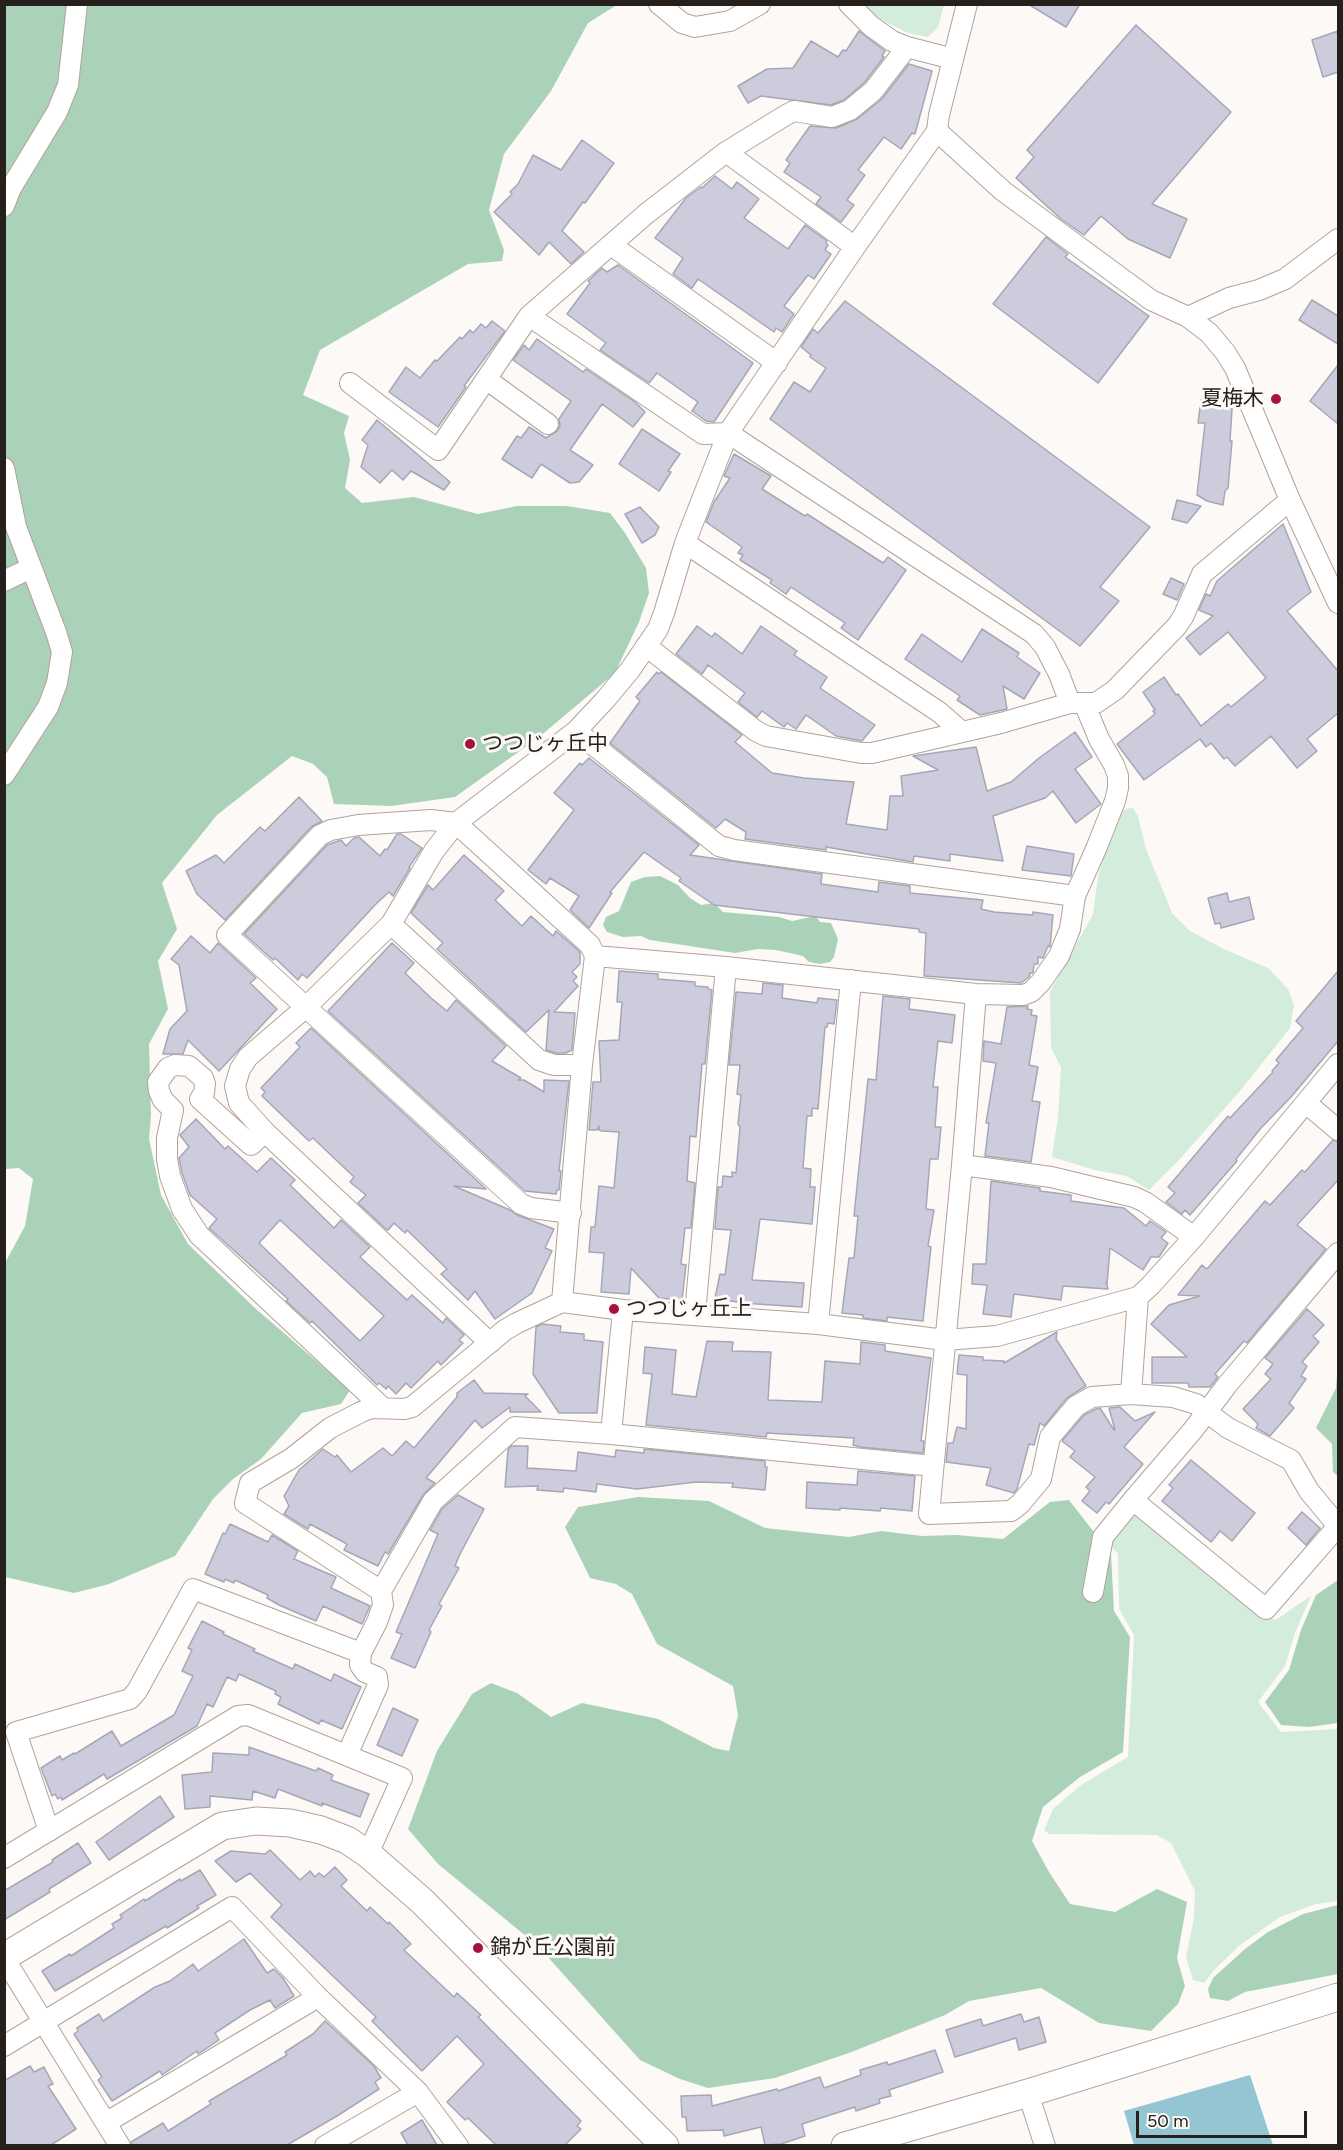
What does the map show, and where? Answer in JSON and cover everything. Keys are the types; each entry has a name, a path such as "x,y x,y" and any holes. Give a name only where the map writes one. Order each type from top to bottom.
{"street":[{"path":"4,207 11,188 57,112 68,84 77,4"},
{"path":"659,4 682,24 695,27 730,21 760,4"},
{"path":"849,4 871,26 892,41 952,58"},
{"path":"490,1343 265,1132 239,1103 235,1086 240,1069 248,1057 305,1008 391,924 434,851 456,823 576,730 605,700 646,646 664,613 685,543 728,433 937,131 952,58 967,4"},
{"path":"350,382 438,450 529,316 646,214 726,152 794,111 832,117 850,110 873,91 907,47"},
{"path":"937,131 1003,192 1108,270 1151,300 1188,317 1209,333 1235,368 1290,500 1338,603"},
{"path":"726,152 855,247"},
{"path":"1188,317 1229,298 1259,290 1285,279 1338,239"},
{"path":"611,245 777,363"},
{"path":"529,316 703,434 728,433 1034,634 1049,654 1096,733 1118,776 1115,801 1075,896 1070,929 1059,956 1041,982 1031,992 1023,995 976,994 726,967 595,956"},
{"path":"486,379 548,424"},
{"path":"4,468 16,527 62,652 57,683 48,707 4,775"},
{"path":"646,646 756,731 766,736 872,753 1077,703 1096,704 1115,690 1176,627 1183,617 1202,574 1290,500"},
{"path":"685,543 939,712 962,732"},
{"path":"4,581 31,568"},
{"path":"576,730 719,846 734,850 1075,896"},
{"path":"562,1302 571,1213 582,1065 595,956 590,945 456,823 431,820 369,825 331,830 320,835 227,935 521,1204 531,1208 571,1213"},
{"path":"391,924 539,1060 554,1065 582,1065"},
{"path":"695,1314 726,967"},
{"path":"818,1324 851,980"},
{"path":"976,994 929,1514 1011,1511 1041,1479 1050,1437 1076,1406 1092,1397 1131,1394 1183,1399 1207,1410 1228,1428 1291,1460 1309,1491 1338,1526 1266,1609 1133,1500"},
{"path":"381,1591 245,1503 250,1483 292,1458 330,1428 361,1412 371,1408 404,1409 412,1407 517,1323 562,1302 623,1310 818,1324 945,1340 997,1336 1138,1297 1194,1237 1338,1064"},
{"path":"175,1065 189,1066 203,1077 204,1093 200,1099 192,1108 173,1110 163,1100 158,1082 168,1068 175,1065"},
{"path":"200,1099 251,1145 265,1132"},
{"path":"1306,1103 1338,1130"},
{"path":"173,1110 167,1138 170,1176 182,1209 199,1235 384,1408"},
{"path":"962,1166 1051,1177 1134,1197 1145,1202 1194,1237"},
{"path":"1093,1592 1102,1537 1338,1253"},
{"path":"1131,1394 1138,1297"},
{"path":"611,1434 623,1310"},
{"path":"347,1755 378,1685 377,1677 360,1667 360,1653 377,1622 383,1605 381,1591 433,1502 515,1427 611,1434 933,1466"},
{"path":"49,1831 10,1728 130,1699 137,1691 193,1589 360,1653"},
{"path":"4,1858 238,1716 248,1714 402,1778 368,1854"},
{"path":"120,2145 4,1957 222,1826 256,1821 290,1823 321,1830 347,1840 368,1854 423,1902 665,2145"},
{"path":"4,2046 44,2024 232,1907 318,1997 418,2092 458,2145"},
{"path":"107,2122 318,1997"},
{"path":"845,2145 910,2136 1028,2093 1338,1997"},
{"path":"325,2145 418,2092"},
{"path":"1028,2093 1045,2145"}],"green space":[{"path":"5,5 617,5 588,23 551,91 504,154 489,210 504,250 502,261 468,264 320,350 303,395 349,416 344,433 350,460 345,488 362,503 414,497 478,514 517,506 567,506 610,513 646,568 649,593 639,622 615,673 538,738 455,797 391,806 334,804 327,777 313,764 292,756 217,815 162,883 177,929 158,961 168,1009 149,1044 151,1115 149,1139 161,1195 188,1244 256,1309 350,1390 341,1404 302,1413 261,1459 233,1479 213,1499 175,1556 109,1584 74,1593 5,1577 5,1263 25,1226 33,1179 19,1168 5,1169"},
{"path":"862,5 944,5 938,27 928,37 908,33 872,15"},
{"path":"1133,808 1138,816 1146,849 1172,913 1190,931 1268,968 1288,989 1294,1005 1290,1028 1240,1091 1149,1190 1127,1176 1095,1170 1052,1157 1058,1117 1061,1067 1051,1048 1050,992 1093,914 1098,876 1117,817 1126,809"},
{"path":"660,876 678,885 690,898 701,905 714,903 723,912 779,917 792,921 816,916 820,922 831,923 838,939 834,957 830,962 820,964 809,962 803,956 776,950 758,949 735,953 650,940 641,936 623,937 607,932 603,925 606,917 619,911 631,882 645,877"},
{"path":"1338,1362 1338,1476 1333,1472 1332,1444 1316,1428 1336,1388"},
{"path":"638,1497 709,1501 765,1528 849,1537 881,1531 922,1536 956,1535 1003,1539 1050,1502 1069,1500 1111,1554 1114,1611 1130,1637 1123,1752 1080,1777 1043,1807 1032,1841 1070,1904 1115,1912 1157,1889 1187,1902 1177,1958 1185,1986 1178,2004 1151,2031 1099,2023 1041,1988 969,2001 945,2015 849,2053 775,2078 708,2088 680,2079 640,2060 538,1946 438,1864 408,1829 437,1751 472,1694 491,1683 517,1693 551,1717 582,1703 658,1719 714,1748 729,1751 738,1715 733,1686 657,1644 632,1594 616,1584 590,1578 565,1527 578,1507"},
{"path":"1137,1511 1265,1619 1277,1619 1311,1596 1295,1633 1285,1666 1258,1702 1281,1732 1338,1729 1338,1901 1316,1904 1280,1917 1240,1945 1204,1983 1193,1980 1186,1957 1194,1918 1195,1891 1171,1843 1157,1835 1049,1834 1044,1830 1053,1809 1081,1785 1128,1757 1134,1635 1119,1609 1118,1554 1107,1542"},
{"path":"1338,1580 1338,1723 1309,1727 1281,1725 1265,1702 1289,1670 1301,1630 1316,1595"},
{"path":"1338,1905 1338,1974 1245,1992 1228,2001 1210,1998 1208,1989 1213,1978 1268,1932 1303,1914"}],"water":[{"path":"1250,2075 1273,2145 1134,2145 1124,2111"}],"building":[{"path":"1028,4 1080,4 1066,27"},
{"path":"1136,25 1231,112 1152,204 1187,219 1170,258 1128,239 1101,216 1084,235 1061,219 1016,178 1034,157 1027,150"},
{"path":"859,31 885,51 882,56 884,57 864,83 844,100 831,105 761,96 748,103 738,86 767,69 793,68 811,41 838,57 843,50 846,51"},
{"path":"1338,31 1338,72 1323,77 1312,40"},
{"path":"909,64 932,71 915,134 912,133 901,149 884,137 858,170 865,175 847,200 854,205 841,222 816,204 821,197 784,172 790,163 786,160 810,126 836,128 857,119 882,99"},
{"path":"582,140 614,163 562,231 584,252 571,264 549,242 539,255 494,212 512,194 510,192 518,184 533,155 561,170"},
{"path":"715,176 732,189 737,182 759,199 744,218 788,249 805,225 827,241 828,245 825,250 831,254 814,279 808,275 784,306 794,314 782,332 776,328 774,332 698,279 692,288 673,274 683,258 655,238 686,198"},
{"path":"1046,237 1068,254 1065,257 1149,316 1098,383 993,304"},
{"path":"618,265 753,363 714,422 706,421 692,411 698,402 657,373 649,383 600,350 606,343 567,314 590,283 588,281 602,268 607,272"},
{"path":"1312,300 1338,316 1338,344 1299,320"},
{"path":"845,301 1150,527 1100,587 1119,601 1080,646 770,419 794,382 810,392 826,368 810,357 811,355 801,347 813,329 818,333"},
{"path":"492,321 505,331 464,386 466,387 438,427 389,392 406,367 420,378 435,360 437,361 460,337 462,339 470,330 473,333 481,324 486,328"},
{"path":"537,339 583,372 586,369 635,402 645,412 633,427 602,404 570,450 593,465 579,482 570,483 541,464 532,478 502,459 517,436 521,438 529,427 546,438 557,431 560,426 559,419 571,401 513,360 524,345 529,350"},
{"path":"1338,365 1338,424 1310,401"},
{"path":"1233,393 1228,488 1225,491 1223,505 1207,501 1197,495 1205,423 1198,423 1201,400"},
{"path":"377,420 450,482 444,490 411,471 403,480 392,470 380,483 361,467 368,445 362,440"},
{"path":"642,429 680,454 668,471 671,472 659,491 619,464"},
{"path":"734,454 771,476 762,489 805,516 807,514 883,563 888,557 906,570 858,640 841,628 845,623 791,587 786,594 770,583 772,580 740,560 743,555 738,553 742,547 706,522 714,502 730,478 724,476"},
{"path":"1177,500 1201,506 1187,523 1172,519"},
{"path":"640,507 659,527 655,535 642,543 625,514"},
{"path":"1283,524 1311,592 1287,611 1338,671 1338,713 1307,739 1317,751 1297,768 1271,736 1235,766 1227,757 1224,759 1211,743 1206,747 1200,739 1144,780 1117,744 1155,714 1153,711 1155,710 1143,692 1164,677 1201,726 1228,704 1231,707 1266,678 1228,632 1200,655 1186,638 1213,616 1199,610 1206,594 1210,596 1217,581"},
{"path":"1171,578 1184,584 1177,600 1163,594"},
{"path":"697,626 712,637 715,633 742,654 761,626 797,651 794,655 827,677 820,688 875,725 862,741 836,736 806,715 796,729 787,723 784,727 762,711 757,717 738,702 745,693 708,665 702,674 676,654"},
{"path":"982,629 1019,653 1017,657 1040,673 1024,699 1003,686 1007,709 980,715 957,700 960,696 905,659 922,634 962,662"},
{"path":"657,672 659,674 661,672 742,735 735,742 772,773 854,782 846,824 887,830 890,796 903,796 901,776 938,770 913,756 976,747 987,791 1011,782 1075,732 1092,757 1075,769 1101,804 1076,823 1053,791 1045,798 993,816 1003,861 950,854 950,861 914,856 913,862 826,847 826,850 745,839 746,832 725,819 716,828 610,743 640,701 636,697"},
{"path":"589,758 699,845 690,855 822,874 821,884 878,892 879,882 910,886 910,893 983,900 981,909 994,912 1033,915 1033,912 1053,915 1050,947 1048,946 1043,958 1038,957 1038,964 1034,964 1033,973 1030,973 1029,977 1021,983 924,976 926,933 919,932 919,929 714,905 679,881 681,878 644,852 610,892 612,893 589,928 570,910 579,896 550,878 546,884 528,870 574,810 554,793 580,763 582,765"},
{"path":"299,797 322,821 311,827 225,920 197,894 186,871 216,855 224,863 260,827 265,831"},
{"path":"397,834 401,834 422,848 393,896 389,892 376,904 307,978 302,974 298,980 275,958 273,960 244,934 327,845 341,840 346,846 354,838 359,837 380,856 385,849 387,850"},
{"path":"1027,846 1074,854 1071,876 1022,870"},
{"path":"464,855 504,891 495,900 522,926 531,916 553,936 556,931 580,952 580,964 572,972 577,977 573,981 578,986 554,1012 575,1013 572,1050 566,1053 556,1053 546,1050 549,1010 526,1032 437,949 443,943 411,913 428,885 433,890"},
{"path":"1227,893 1229,902 1249,897 1254,919 1221,928 1220,923 1215,924 1208,898"},
{"path":"191,936 210,953 218,943 256,978 250,983 277,1009 219,1071 188,1040 183,1054 163,1054 170,1029 187,1011 179,965 171,959"},
{"path":"392,943 414,963 405,973 431,998 447,1011 456,1000 506,1046 492,1061 521,1078 518,1080 524,1080 544,1092 544,1080 569,1081 559,1190 556,1194 525,1191 328,1011"},
{"path":"619,971 658,974 658,979 695,982 695,986 708,987 712,990 705,1064 702,1064 696,1137 690,1136 687,1181 695,1183 691,1228 685,1228 681,1264 686,1265 682,1300 659,1298 631,1268 629,1294 601,1292 604,1253 589,1252 591,1227 595,1227 599,1186 614,1188 619,1132 602,1131 599,1130 599,1126 597,1130 589,1130 593,1082 601,1082 599,1041 619,1040 622,1002 617,1002"},
{"path":"1338,971 1338,1041 1291,1097 1261,1128 1236,1159 1237,1161 1190,1215 1185,1210 1182,1214 1166,1202 1175,1193 1168,1187 1228,1116 1230,1118 1273,1072 1279,1063 1276,1060 1303,1028 1296,1021"},
{"path":"763,983 783,985 782,998 817,1003 818,998 837,1000 834,1024 828,1023 825,1027 818,1109 812,1108 812,1116 807,1116 803,1168 811,1169 810,1187 815,1187 812,1224 760,1219 752,1280 804,1283 802,1307 742,1303 715,1298 720,1274 725,1275 731,1230 715,1229 718,1187 722,1187 723,1176 732,1177 732,1172 736,1173 740,1127 738,1124 741,1095 737,1094 740,1065 729,1065 736,992 762,994"},
{"path":"883,996 910,999 909,1009 955,1015 952,1043 938,1041 933,1087 938,1087 935,1127 941,1127 938,1159 930,1159 926,1209 934,1210 928,1246 931,1247 923,1321 887,1317 887,1321 842,1313 849,1258 854,1258 858,1216 854,1216 868,1079 876,1080"},
{"path":"1028,1006 1027,1009 1032,1010 1031,1015 1037,1016 1029,1065 1038,1067 1032,1101 1040,1102 1031,1162 985,1156 989,1123 986,1123 996,1063 983,1061 984,1041 1001,1044 1007,1007"},
{"path":"311,1028 486,1189 454,1186 554,1229 545,1248 552,1251 532,1293 495,1319 475,1291 468,1300 441,1274 447,1269 407,1230 405,1233 394,1223 388,1230 386,1229 358,1203 366,1195 350,1182 354,1177 313,1138 309,1141 262,1096 265,1092 261,1088 300,1047 296,1043"},
{"path":"196,1119 225,1149 228,1146 257,1172 271,1158 295,1180 290,1185 334,1228 341,1220 370,1247 360,1257 407,1300 412,1295 443,1323 446,1318 464,1335 459,1340 463,1343 441,1365 438,1361 411,1388 406,1383 396,1394 388,1386 386,1389 379,1383 377,1385 312,1321 310,1323 286,1301 288,1299 209,1228 217,1219 190,1195 179,1158 189,1147 180,1135","holes":["280,1220 384,1316 360,1341 259,1243"]},
{"path":"1333,1140 1338,1142 1338,1180 1297,1225 1326,1249 1247,1343 1244,1341 1215,1374 1218,1377 1210,1387 1189,1387 1188,1383 1152,1383 1152,1357 1187,1357 1151,1324 1169,1305 1200,1296 1178,1295 1202,1265 1207,1269 1265,1201 1270,1205 1302,1170 1305,1172"},
{"path":"991,1181 1071,1195 1071,1201 1124,1208 1146,1226 1150,1221 1166,1232 1161,1238 1168,1243 1159,1257 1151,1257 1143,1270 1110,1248 1107,1284 1106,1282 1108,1289 1063,1286 1061,1300 1014,1294 1011,1317 983,1314 987,1285 972,1284 973,1264 986,1264"},
{"path":"1307,1309 1324,1325 1313,1336 1319,1342 1302,1362 1307,1366 1301,1376 1306,1379 1289,1403 1294,1408 1270,1436 1256,1428 1258,1424 1243,1409 1271,1379 1265,1374 1273,1364 1265,1358"},
{"path":"542,1324 561,1326 560,1332 584,1334 584,1340 603,1342 597,1413 559,1413 533,1374 536,1327"},
{"path":"1057,1332 1056,1339 1086,1386 1067,1398 1044,1426 1040,1423 1034,1445 1029,1444 1014,1493 986,1485 991,1468 946,1462 948,1443 953,1443 957,1427 966,1429 967,1375 957,1374 959,1355 983,1357 983,1360 1004,1361 1004,1363"},
{"path":"707,1341 733,1342 732,1351 771,1352 768,1400 822,1402 825,1361 860,1364 861,1342 885,1345 885,1351 931,1358 921,1441 924,1441 923,1453 860,1447 853,1445 854,1438 767,1433 766,1437 646,1425 652,1374 643,1373 645,1347 676,1350 672,1394 696,1397"},
{"path":"474,1380 484,1393 528,1394 525,1396 541,1412 510,1412 510,1407 482,1428 475,1420 426,1478 435,1483 423,1495 388,1554 385,1552 378,1566 344,1550 347,1544 310,1524 308,1529 284,1514 289,1506 284,1496 299,1470 323,1449 335,1457 337,1455 351,1472 383,1448 392,1456 406,1441 414,1448 457,1397 457,1393"},
{"path":"1120,1407 1135,1421 1155,1412 1124,1447 1143,1464 1109,1504 1106,1502 1097,1513 1082,1501 1090,1491 1086,1487 1095,1477 1070,1457 1075,1451 1062,1441 1084,1415 1100,1408 1115,1430 1109,1408"},
{"path":"511,1446 528,1446 527,1468 576,1471 578,1452 615,1457 616,1450 644,1453 644,1449 765,1461 765,1467 767,1467 765,1490 732,1487 733,1483 696,1482 637,1489 597,1484 596,1492 564,1488 563,1492 537,1490 538,1486 505,1487 508,1450"},
{"path":"1191,1460 1255,1513 1232,1541 1220,1531 1211,1542 1162,1501 1173,1488 1169,1485"},
{"path":"858,1471 915,1476 912,1511 881,1508 880,1511 806,1508 807,1482 857,1485"},
{"path":"458,1495 484,1509 459,1556 455,1566 459,1568 439,1604 442,1606 429,1630 431,1632 415,1668 391,1658 402,1634 396,1632 438,1534 430,1530 442,1509"},
{"path":"1302,1512 1320,1528 1306,1545 1288,1528"},
{"path":"230,1524 268,1542 272,1535 298,1551 294,1559 336,1577 331,1588 370,1606 362,1624 323,1606 316,1621 279,1605 267,1598 268,1595 235,1580 234,1583 225,1579 224,1582 205,1574 223,1533 225,1534"},
{"path":"202,1621 255,1649 253,1651 293,1669 295,1664 331,1681 334,1674 361,1687 342,1729 321,1720 319,1724 278,1704 281,1697 275,1694 276,1691 239,1674 236,1681 227,1677 213,1707 207,1704 197,1726 107,1779 104,1774 62,1800 61,1797 58,1799 55,1794 52,1796 41,1768 60,1756 62,1760 75,1754 112,1731 121,1746 174,1715 193,1676 182,1671 192,1650 188,1648"},
{"path":"393,1708 418,1720 402,1756 377,1745"},
{"path":"249,1747 316,1771 318,1768 333,1775 331,1780 369,1794 360,1817 322,1803 322,1806 278,1789 275,1798 253,1791 252,1800 210,1796 210,1807 185,1809 182,1775 212,1772 213,1753 249,1755"},
{"path":"160,1796 174,1817 109,1860 96,1842"},
{"path":"78,1843 91,1863 4,1920 4,1891 53,1862 52,1860"},
{"path":"270,1850 300,1880 310,1871 315,1877 319,1873 324,1877 335,1867 347,1880 341,1886 367,1911 370,1907 388,1924 389,1922 411,1944 404,1950 454,1997 457,1993 481,2015 478,2017 581,2121 577,2126 581,2129 565,2145 496,2145 468,2118 465,2120 447,2102 484,2064 457,2036 422,2071 372,2021 376,2017 271,1917 282,1905 250,1873 236,1882 215,1861 231,1851 265,1854"},
{"path":"200,1870 216,1895 167,1928 166,1926 55,1991 42,1971 70,1954 71,1956 114,1928 112,1924 122,1918 120,1915 144,1899 145,1901 180,1879 181,1881"},
{"path":"244,1939 267,1973 274,1969 283,1978 294,1996 275,2008 270,2000 250,2010 215,2033 219,2040 198,2054 197,2051 162,2075 160,2071 112,2101 98,2080 102,2077 74,2034 78,2031 77,2028 99,2014 103,2021 155,1987 170,1981 193,1964 198,1971"},
{"path":"1021,2014 1024,2022 1039,2017 1046,2042 1019,2050 1016,2038 955,2057 946,2030 981,2019 983,2026"},
{"path":"325,2021 374,2066 381,2078 375,2082 379,2089 287,2145 132,2145 131,2142 163,2123 168,2131 211,2104 209,2101 287,2055 285,2052 313,2034"},
{"path":"935,2050 943,2072 889,2090 891,2096 879,2099 880,2103 856,2111 855,2107 802,2124 805,2136 781,2144 765,2145 761,2127 724,2136 723,2130 687,2131 686,2117 682,2117 681,2096 711,2095 712,2106 777,2089 778,2091 820,2077 824,2088 861,2075 860,2070 887,2062 888,2065"},
{"path":"30,2066 34,2072 44,2067 53,2084 48,2086 76,2129 51,2145 4,2145 4,2081"},
{"path":"422,2120 437,2145 408,2145 401,2133"}],"place":[{"name":"夏梅木","path":"1276,399"},
{"name":"つつじヶ丘中","path":"470,744"},
{"name":"つつじヶ丘上","path":"614,1309"},
{"name":"錦が丘公園前","path":"478,1948"}]}
